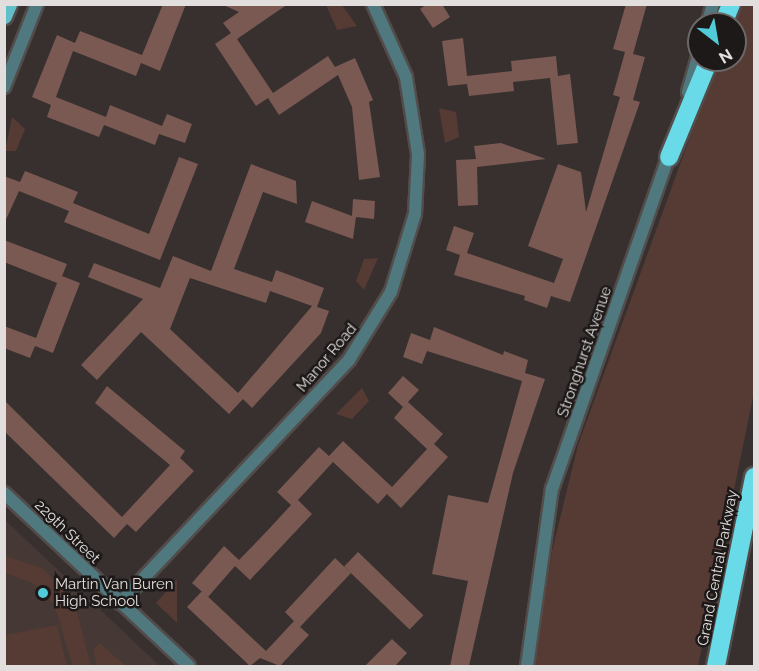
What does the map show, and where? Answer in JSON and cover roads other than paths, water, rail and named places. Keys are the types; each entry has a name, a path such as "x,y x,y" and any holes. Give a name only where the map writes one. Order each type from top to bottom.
{"highway":[{"path":"669,157 704,72"},
{"name":"Grand Central Parkway","path":"716,666 754,477"}],"main road":[{"path":"4,16 9,4"}],"street":[{"path":"4,87 37,4"},
{"name":"Manor Road","path":"120,603 349,360 391,292 415,214 418,153 406,76 373,4"},
{"name":"Stronghurst Avenue","path":"526,666 552,489 669,157 694,72"},
{"name":"229th Street","path":"4,493 189,666"}],"place":[{"name":"Martin Van Buren High School","path":"43,593"}]}
